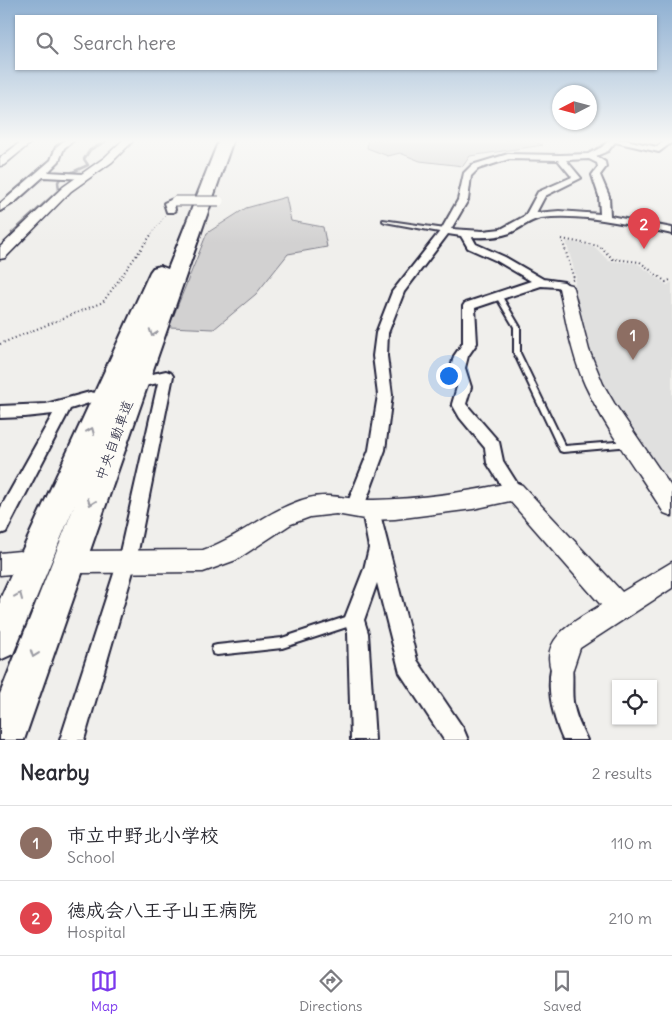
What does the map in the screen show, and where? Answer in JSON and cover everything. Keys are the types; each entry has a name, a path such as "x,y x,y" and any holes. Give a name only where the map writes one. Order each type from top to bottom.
{"highway":[{"name":"中央自動車道","path":"0,641 190,203 200,175"},
{"name":"中央自動車道","path":"4,740 163,308 214,175"}],"street":[{"path":"0,208 12,200 39,175"},
{"path":"48,175 83,177"},
{"path":"0,255 67,189 87,175"},
{"path":"456,740 408,666 378,548 362,509 377,450 386,396 380,356 382,333 398,292 445,231 463,200 467,175"},
{"path":"530,216 541,194 577,178 574,175"},
{"path":"596,175 607,207 605,218"},
{"path":"170,210 169,202 219,201"},
{"path":"445,231 464,233 504,231 530,216 558,214 605,218 672,231"},
{"path":"464,233 472,246 501,259 540,282"},
{"path":"619,607 514,491 495,463 492,446 459,404 464,387 458,368 462,356 470,344 469,306 540,282 560,284 566,288 590,376 600,395 672,506"},
{"path":"72,740 127,562 166,376 144,381"},
{"path":"0,412 35,413 64,407 90,397"},
{"path":"0,526 64,407"},
{"path":"80,562 203,561 228,552 283,517 298,510 336,505 362,509 439,504 514,491"},
{"path":"363,740 358,633 354,620 373,569 378,548"},
{"path":"575,740 562,710 560,693 565,648 571,639 672,574"}],"lane":[{"path":"385,221 445,231"},
{"path":"498,295 517,327 517,353 564,449 631,444"},
{"path":"217,650 282,643 354,620"}],"path":[{"path":"0,344 104,302 170,210"},
{"path":"566,288 574,279 562,239 599,246 613,259 640,262 666,282 672,279"}],"shaded area":[{"path":"286,197 291,221 323,227 327,247 288,254 256,294 214,329 169,327 207,233 246,208"},
{"path":"566,241 595,247 609,261 637,263 667,285 672,282 672,472 664,476 611,398 598,373 588,348 574,286 576,277"}],"waterway":[{"path":"12,233 59,190 58,182 61,177"}],"place":[{"name":"徳成会八王子山王病院","path":"644,249"},
{"name":"市立中野北小学校","path":"633,360"}]}
